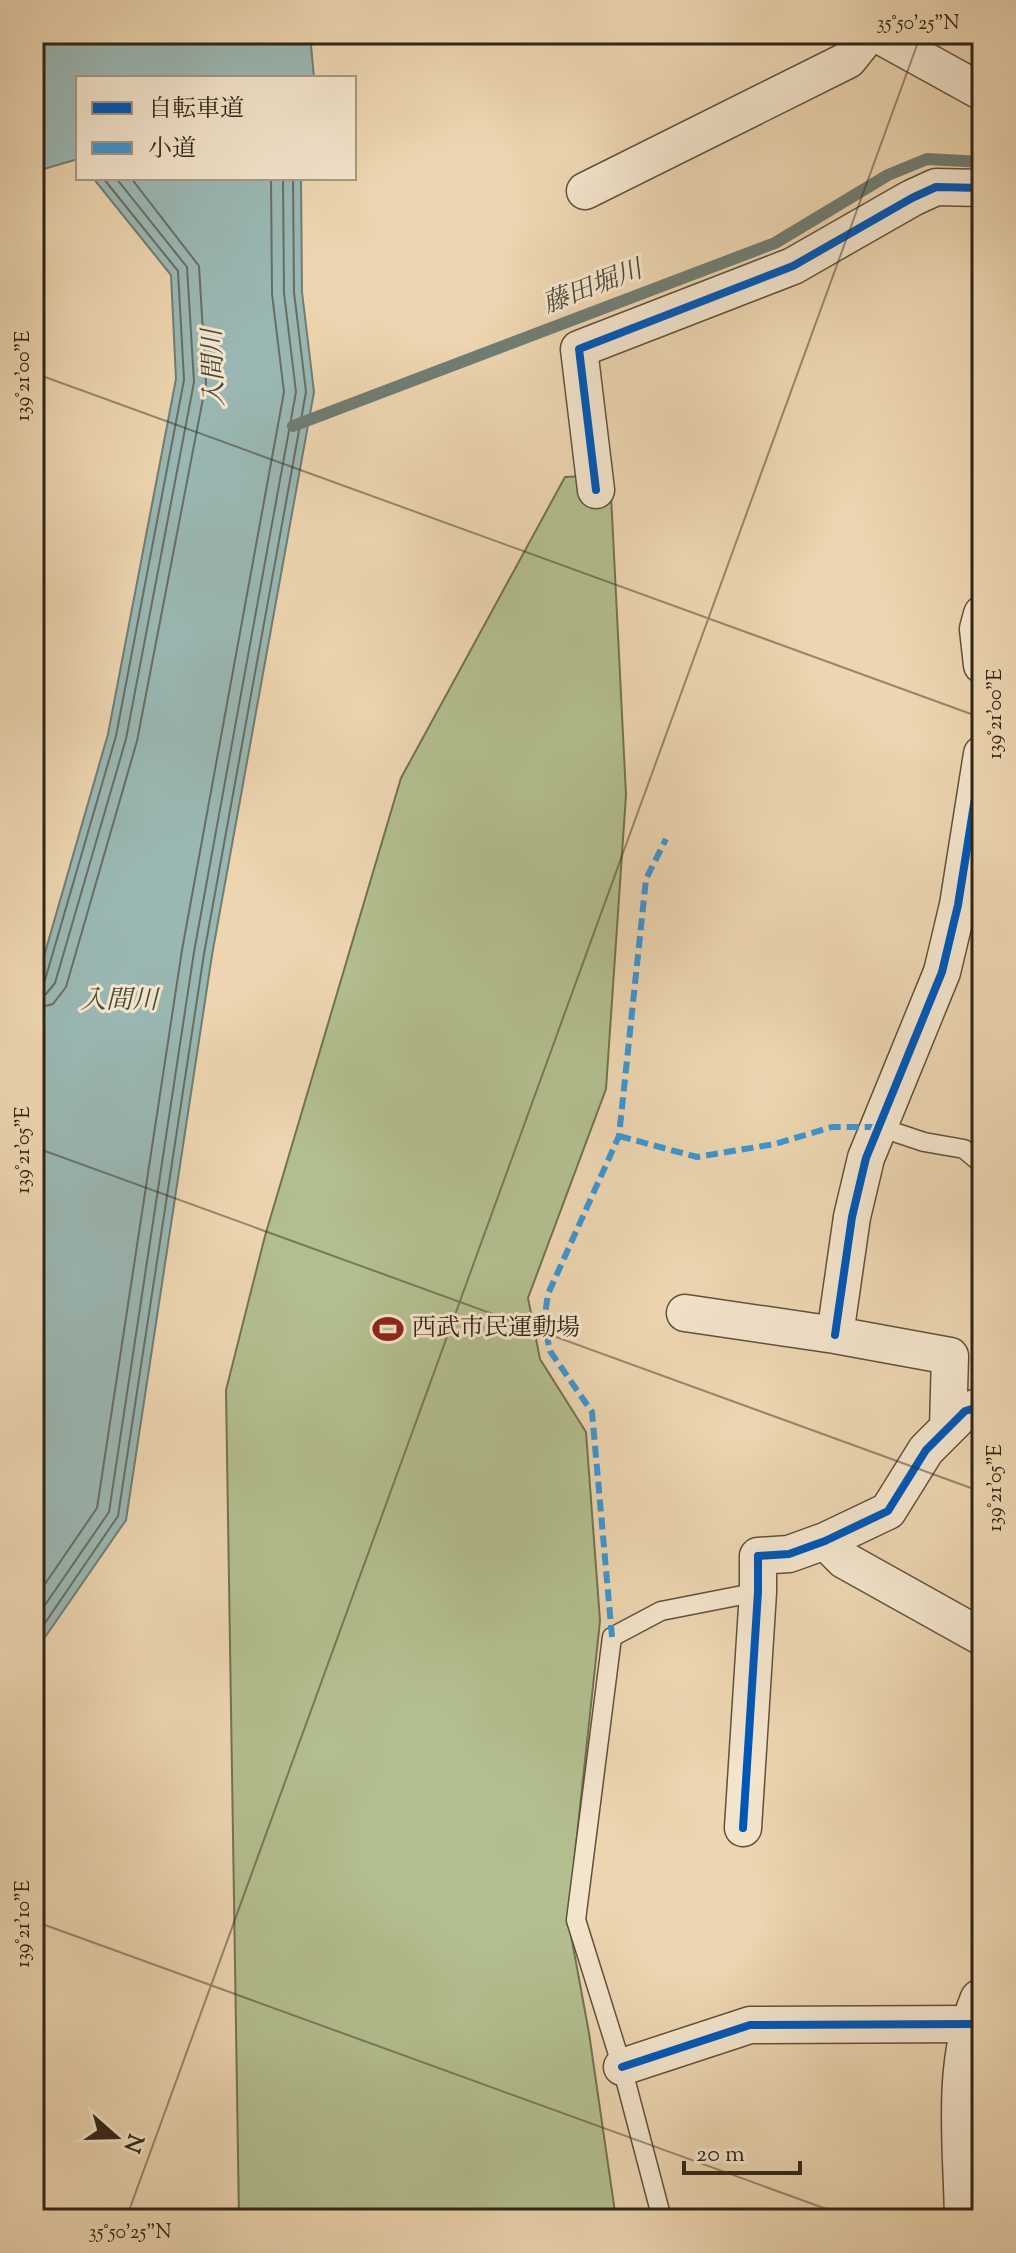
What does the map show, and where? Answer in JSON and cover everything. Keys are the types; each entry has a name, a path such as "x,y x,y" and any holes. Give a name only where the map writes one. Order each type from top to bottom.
{"street":[{"path":"585,191 848,60 869,34"},
{"path":"877,34 982,92"},
{"path":"596,490 579,349 793,266 936,187 982,188"},
{"path":"982,614 978,629 982,665"},
{"path":"835,1335 852,1217 866,1158 942,972 958,905 982,754"},
{"path":"685,1313 950,1356 948,1428"},
{"path":"743,1828 758,1556 789,1554 825,1541 888,1511 926,1450 965,1411 982,1406"},
{"path":"825,1541 844,1560 982,1637"},
{"path":"622,2067 750,2025 977,2012 965,2076 967,2219"}],"lane":[{"path":"879,1127 924,1142 964,1149 982,1164"},
{"path":"662,2219 622,2067 576,1920 612,1637 661,1611 758,1592"}],"green space":[{"name":"西武市民運動場","path":"610,475 626,795 606,1089 528,1298 540,1359 586,1432 600,1621 568,1919 589,2033 616,2219 239,2219 226,1390 265,1236 401,778 565,477"}],"water":[{"path":"34,34 310,34 314,76 76,76 76,160 34,172"},
{"name":"入間川","path":"95,180 301,180 302,292 314,392 212,955 126,1520 41,1643 34,1776 34,991 108,734 176,379 171,275"}],"waterway":[{"name":"藤田堀川","path":"293,426 775,243 888,175 927,159 982,162"}],"railway":[{"path":"34,44 44,34"}],"marked path":[{"path":"612,1637 592,1412 550,1351 544,1322 548,1294 619,1136 646,879 666,839"},
{"path":"619,1136 697,1157 775,1144 832,1127 879,1127"}],"cycle path":[{"path":"596,490 579,349 793,266 936,187 982,188"},
{"path":"835,1335 852,1217 866,1158 942,972 958,905 982,754"},
{"path":"743,1828 758,1556 789,1554 825,1541 888,1511 926,1450 965,1411 982,1406"},
{"path":"622,2067 750,2025 973,2024"}],"place":[{"name":"西武市民運動場","path":"388,1329"}]}
